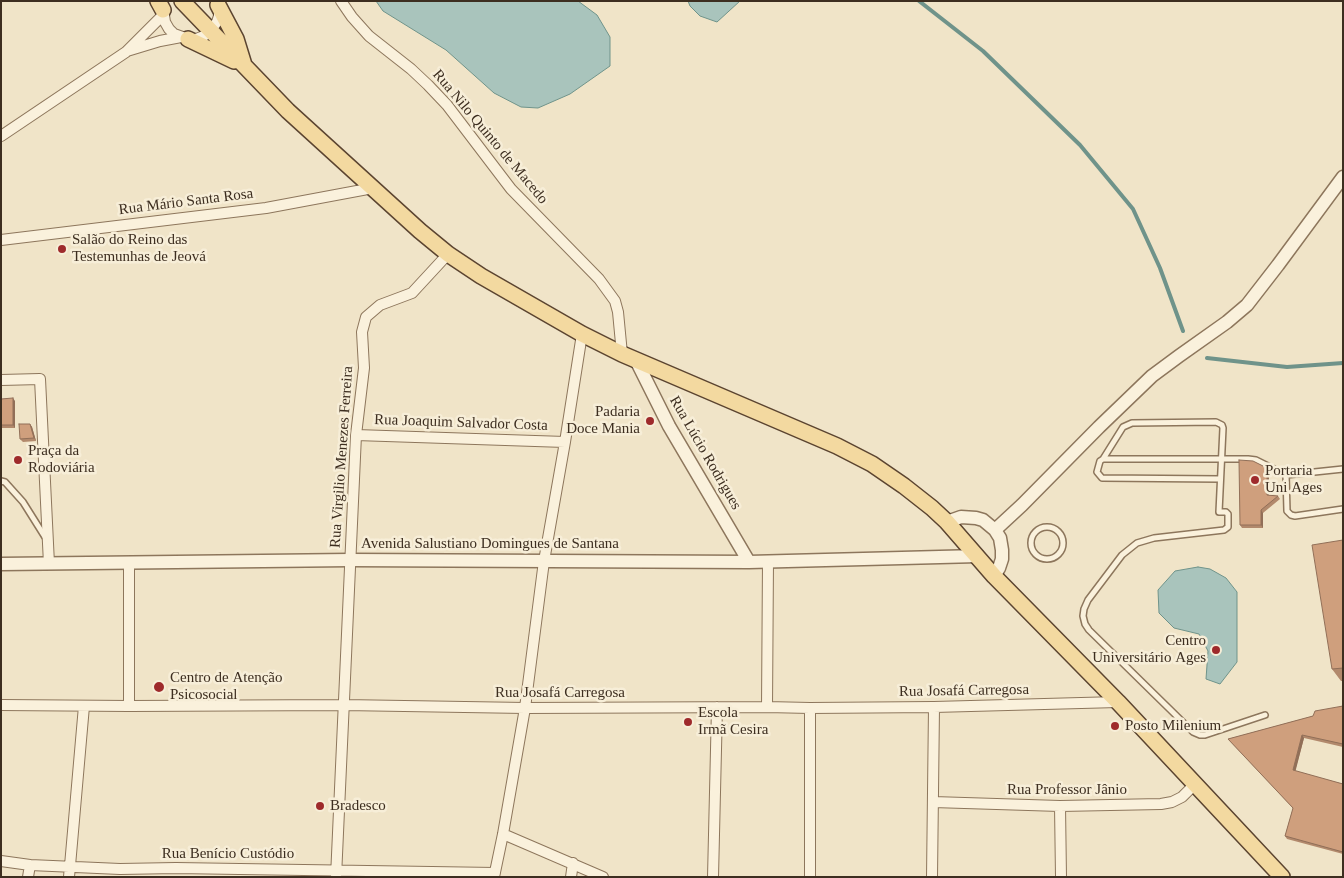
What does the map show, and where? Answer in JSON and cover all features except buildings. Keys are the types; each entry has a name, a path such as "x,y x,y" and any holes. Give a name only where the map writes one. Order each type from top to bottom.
{"main road":[{"path":"182,1 288,111 448,254 481,276 582,334 629,357 845,450 872,464 932,508 978,556 994,576 1118,702 1282,877"},
{"path":"218,3 236,39 244,66"},
{"path":"185,38 244,66"}],"street":[{"name":"Rua Nilo Quinto de Macedo","path":"341,1 369,36 428,85 446,105 511,189 599,279 615,301 629,357"},
{"path":"126,52 160,42 185,38 196,39 204,36 214,27 219,16 218,3"},
{"path":"162,7 169,29 174,34 185,38"},
{"path":"1,136 126,52 162,7"},
{"path":"994,530 1152,376 1221,327 1247,305 1343,177"},
{"name":"Rua Mário Santa Rosa","path":"1,240 266,208 373,188"},
{"name":"Rua Virgilio Menezes Ferreira","path":"336,873 356,435 364,368 362,332 366,317 380,306 412,293 448,254"},
{"path":"494,875 525,708 544,561 566,442 582,334"},
{"name":"Rua Lúcio Rodrigues","path":"629,357 749,562"},
{"path":"1,380 40,379 49,564"},
{"name":"Rua Joaquim Salvador Costa","path":"356,435 566,442"},
{"path":"946,522 961,517 976,518 983,520 994,530 1000,538 1002,550 1002,559 994,576"},
{"name":"Avenida Salustiano Domingues de Santana","path":"1,564 350,560 749,562 978,556"},
{"path":"767,707 768,561"},
{"path":"129,562 129,706"},
{"name":"Rua Josafá Carregosa","path":"1,705 810,708 1118,702"},
{"path":"69,872 84,706"},
{"path":"713,877 717,707"},
{"path":"932,877 934,707"},
{"path":"810,708 810,877"},
{"name":"Rua Professor Jânio","path":"933,802 1060,806 1161,804 1172,802 1182,797 1195,784"},
{"path":"1060,806 1061,877"},
{"path":"503,834 602,877"},
{"name":"Rua Benício Custódio","path":"1,861 69,872 119,873 176,868 494,875"},
{"path":"571,877 572,864"},
{"path":"28,877 30,865"}],"lane":[{"path":"1220,480 1102,478 1097,472 1100,461 1123,428 1132,423 1216,422 1220,424 1223,428 1219,512 1226,512 1228,514 1228,527 1224,530 1154,538 1137,543 1122,555 1094,592 1084,609 1083,616 1089,630 1193,732 1205,735 1265,715"},
{"path":"1103,459 1252,459 1286,475 1343,469"},
{"path":"1286,475 1287,510 1291,515 1343,509"},
{"path":"1,481 5,482 23,502 48,541"},
{"path":"1041,528 1054,528 1061,534 1064,543 1061,552 1057,556 1044,560 1035,555 1030,542 1034,534 1041,528"}],"water":[{"path":"376,1 578,1 597,15 610,37 610,66 570,94 538,108 521,107 494,93 446,50 383,11"},
{"path":"688,1 740,1 717,22 700,16 690,6"},
{"path":"1198,567 1210,569 1226,578 1237,592 1237,662 1220,684 1206,679 1208,651 1199,634 1174,628 1159,613 1158,590 1175,571"}],"waterway":[{"path":"919,1 983,51 1080,145 1133,209 1160,268 1183,331"},
{"path":"1207,358 1287,367 1343,363"}],"place":[{"name":"Salão do Reino das Testemunhas de Jeová","path":"62,249"},
{"name":"Padaria Doce Mania","path":"650,421"},
{"name":"Praça da Rodoviária","path":"18,460"},
{"name":"Portaria Uni Ages","path":"1255,480"},
{"name":"Centro Universitário Ages","path":"1216,650"},
{"name":"Centro de Atenção Psicosocial","path":"159,687"},
{"name":"Escola Irmã Cesira","path":"688,722"},
{"name":"Posto Milenium","path":"1115,726"},
{"name":"Bradesco","path":"320,806"}]}
